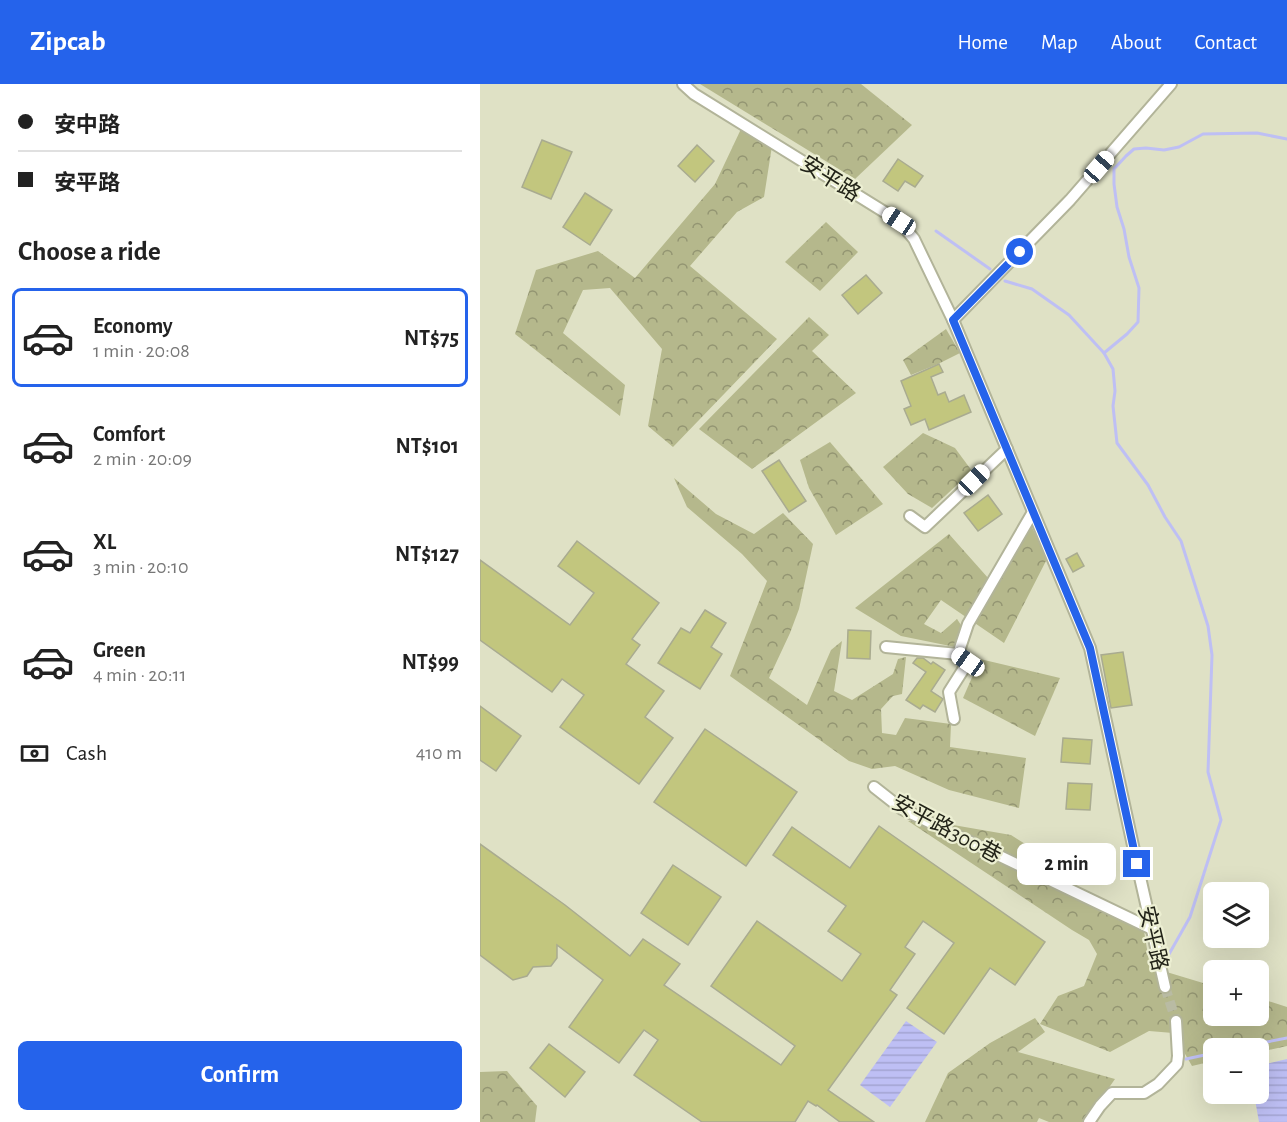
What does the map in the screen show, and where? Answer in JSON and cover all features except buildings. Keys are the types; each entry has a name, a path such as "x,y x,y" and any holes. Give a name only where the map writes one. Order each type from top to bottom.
{"street":[{"name":"安平路","path":"683,84 694,94 899,221 914,239 953,320 1090,648 1166,987"},
{"path":"953,320 1070,200 1171,84"},
{"path":"910,516 925,528 1007,449"},
{"path":"958,654 968,624 1033,512"},
{"path":"885,647 958,654 968,662 949,692 954,718"},
{"name":"安平路300巷","path":"874,787 902,809 1152,929"},
{"path":"1089,1122 1112,1093 1144,1093 1158,1084 1178,1064 1176,1021"}],"green space":[{"path":"700,84 861,84 912,125 855,179"},
{"path":"741,129 772,146 764,197 737,212 690,266 777,339 673,447 648,426 662,349 610,288 583,290 563,333 625,385 620,416 515,334 536,270 598,251 635,278 715,184"},
{"path":"826,222 858,252 820,291 785,262"},
{"path":"809,317 829,335 812,351 856,393 752,469 699,429"},
{"path":"946,329 960,353 911,375 903,360"},
{"path":"923,433 955,448 972,471 932,508 908,494 883,467"},
{"path":"830,442 883,504 836,535 809,488 800,460"},
{"path":"674,478 716,514 754,534 783,513 813,544 799,609 769,678 807,705 831,650 842,641 834,691 852,700 893,674 898,659 906,657 902,694 893,696 881,709 882,733 896,735 905,718 951,724 950,747 1026,758 1019,808 949,790 895,766 872,769 849,761 730,676 767,581 742,554 687,507"},
{"path":"1030,523 1047,559 1004,643 941,600 924,624 941,633 957,619 963,628 955,647 901,636 855,608 949,534 989,579"},
{"path":"980,659 1060,678 1035,736 963,698"},
{"path":"908,821 936,822 1011,835 1051,860 1046,876 1143,925 1150,967 1203,983 1203,1026 1269,1026 1269,1001 1287,1007 1287,1046 1269,1050 1269,1038 1203,1038 1203,1063 1192,1066 1173,1033 1149,1031 1110,1052 1040,1024 1058,996 1084,986 1097,954 1089,940"},
{"path":"1035,1018 1045,1032 1018,1052 1115,1079 1085,1122 1049,1122 1039,1118 1037,1122 925,1122 948,1073 990,1043"},
{"path":"507,1071 537,1106 535,1122 480,1122 480,1072"}],"water":[{"path":"906,1021 937,1042 890,1107 860,1085"},
{"path":"1287,1059 1287,1122 1259,1122 1256,1104 1269,1104 1269,1063"}],"waterway":[{"path":"1104,353 1138,322 1139,288 1117,207 1114,169 1134,149 1164,150 1179,147 1203,134 1257,133 1287,139"},
{"path":"936,231 990,269"},
{"path":"1005,281 1032,289 1069,315 1104,353 1113,369 1115,391 1113,406 1117,443 1148,485 1181,541 1208,626 1212,655 1208,772 1221,820 1190,917 1164,963"},
{"path":"1269,1042 1287,1038"},
{"path":"1186,1059 1203,1055"}],"tunnel":[{"path":"1165,987 1176,1021"}],"route":[{"path":"1020,252 953,320 1090,648 1137,864"}]}
